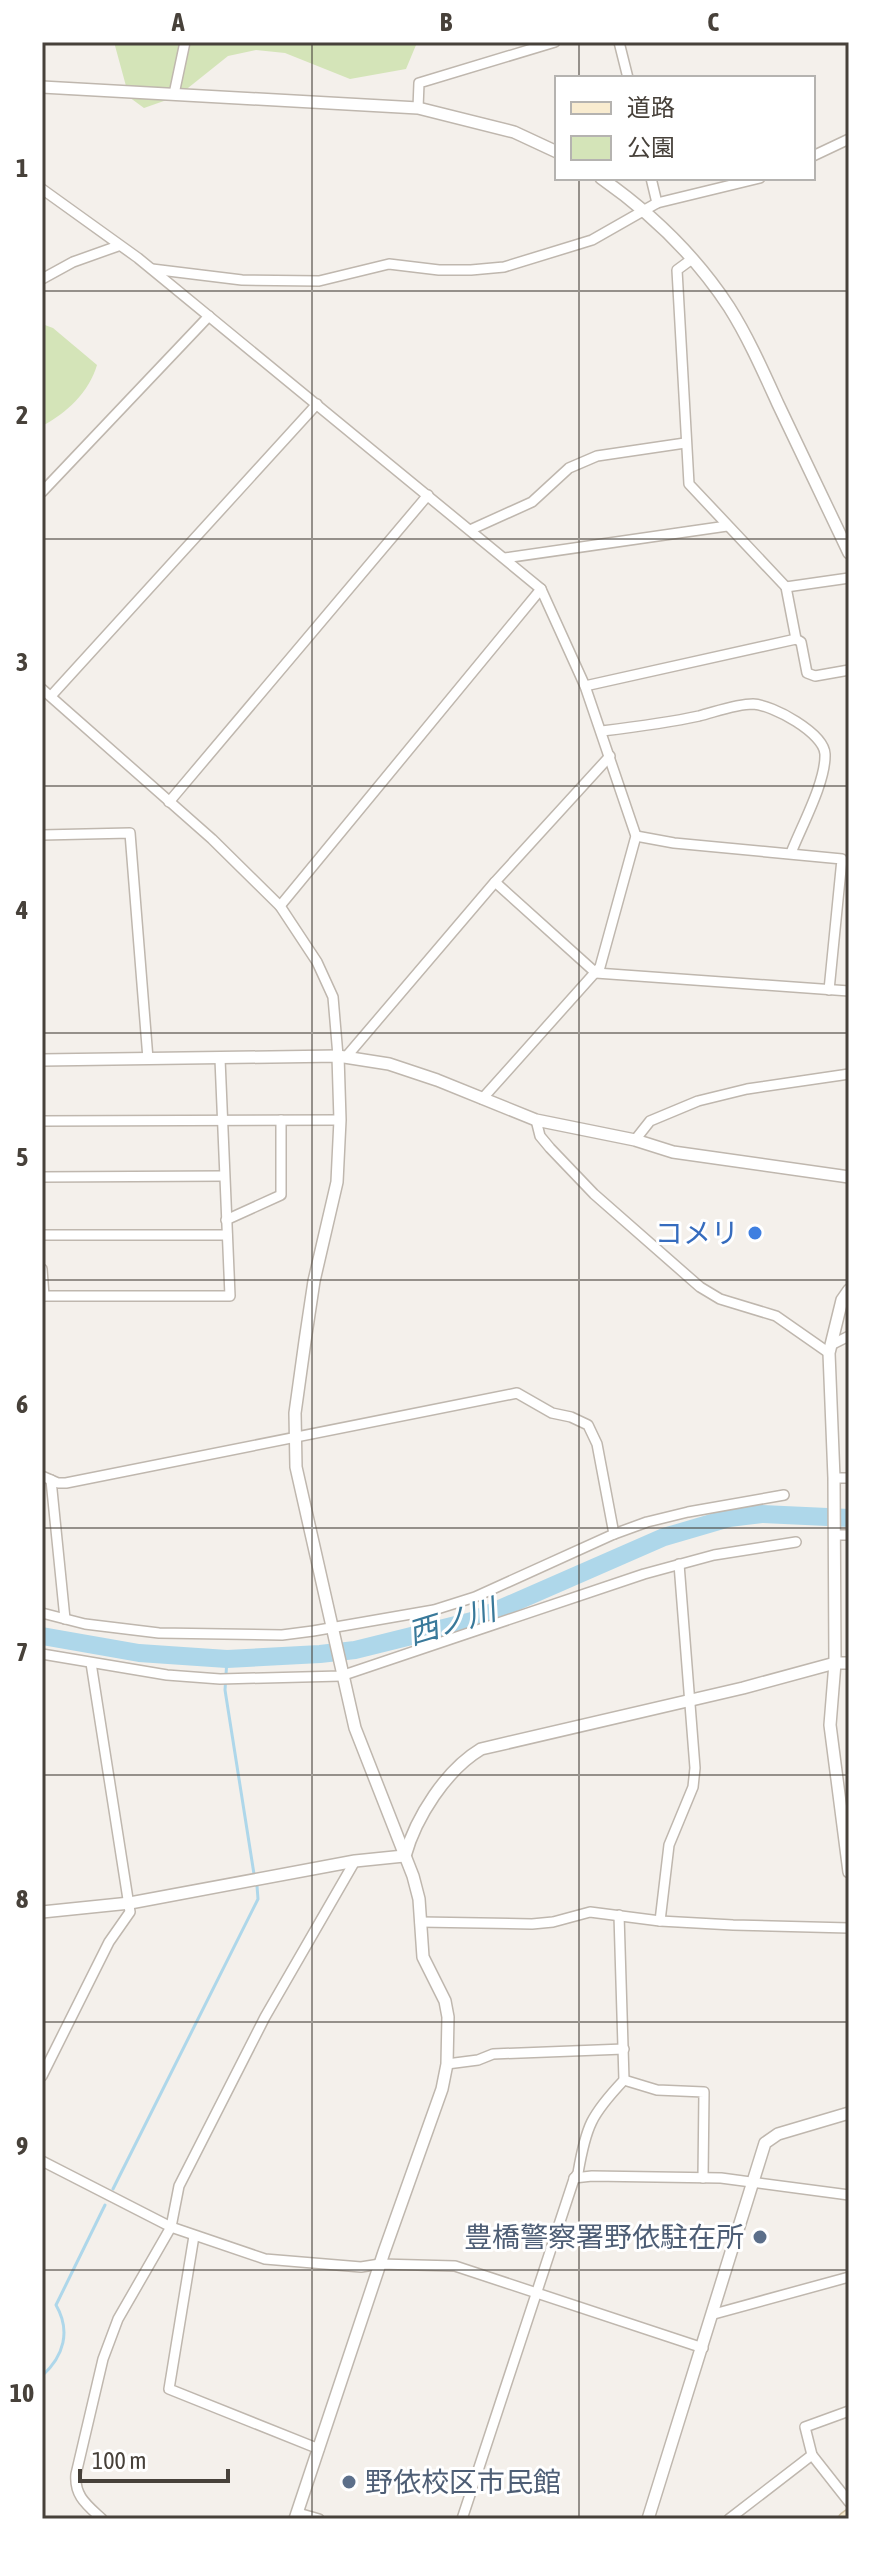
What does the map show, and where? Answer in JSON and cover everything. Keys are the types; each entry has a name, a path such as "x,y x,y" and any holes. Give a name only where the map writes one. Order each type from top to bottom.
{"street":[{"path":"174,94 185,42"},
{"path":"418,108 419,83 555,42"},
{"path":"619,42 628,76"},
{"path":"42,87 418,108 514,132 555,151"},
{"path":"815,155 849,139"},
{"path":"604,180 644,209 692,259 729,308 752,348 849,553"},
{"path":"651,180 657,203"},
{"path":"151,269 242,280 319,281 383,264 439,270 504,267 592,240 657,203 752,180"},
{"path":"42,189 151,269 541,589 585,686 636,836 600,967 482,1099"},
{"path":"42,279 73,262 118,246"},
{"path":"692,259 677,270 689,484 786,587 796,639"},
{"path":"42,492 209,316"},
{"path":"51,696 317,404"},
{"path":"470,530 532,502 569,468 597,456 685,443"},
{"path":"169,802 428,495"},
{"path":"505,558 727,526"},
{"path":"786,587 849,578"},
{"path":"280,906 541,589"},
{"path":"585,686 796,639 801,642 806,669 811,676 849,670"},
{"path":"42,689 267,890 317,962 333,997 342,1057 337,1182 314,1281 295,1413 296,1467 355,1728 419,1899 423,1957 446,2009 447,2064 442,2089 296,2516 319,2519"},
{"path":"602,731 657,725 753,704 806,727 822,744 825,755 821,779 791,853"},
{"path":"342,1057 610,756"},
{"path":"42,835 130,833 148,1059"},
{"path":"636,836 674,843 842,859 829,990"},
{"path":"495,882 596,973 849,991"},
{"path":"42,1060 342,1057 389,1064 536,1120 635,1140 673,1152 849,1177"},
{"path":"42,1269 43,1296 230,1296 220,1059"},
{"path":"635,1140 650,1121 698,1101 747,1089 849,1074"},
{"path":"226,1220 281,1195 281,1120"},
{"path":"42,1121 340,1120"},
{"path":"536,1120 540,1136 594,1194 700,1287 720,1299 776,1316 830,1349"},
{"path":"42,1177 224,1176"},
{"path":"42,1235 227,1235"},
{"path":"849,1290 842,1300 830,1349 835,1535 835,1663 830,1725 849,1872"},
{"path":"830,1349 849,1336"},
{"path":"65,1619 46,1478 66,1483 517,1393 552,1413 588,1425 597,1444 614,1534"},
{"path":"834,1478 849,1478"},
{"path":"42,1613 129,1630 196,1635 282,1635 334,1627 434,1610 475,1597 614,1534 670,1515 784,1495"},
{"path":"835,1535 849,1535"},
{"path":"42,1654 167,1675 231,1680 341,1676 644,1574 714,1555 796,1542"},
{"path":"660,1921 669,1845 693,1787 695,1768 679,1564"},
{"path":"42,2076 109,1942 130,1912 91,1663"},
{"path":"404,1856 410,1838 456,1768 481,1749 689,1701 835,1663 849,1663"},
{"path":"42,1912 130,1903 355,1861 404,1856"},
{"path":"102,2519 79,2497 75,2486 103,2359 113,2332 171,2227 179,2186 194,2154 265,2017 355,1861"},
{"path":"420,1922 532,1924 590,1912 660,1921 849,1928"},
{"path":"462,2519 578,2173 591,2120 624,2080 619,1915"},
{"path":"447,2064 478,2060 493,2054 624,2049"},
{"path":"624,2080 657,2090 704,2092 703,2178"},
{"path":"648,2519 769,2138 849,2113"},
{"path":"42,2161 171,2227 265,2259 361,2267 380,2264 455,2266 703,2348"},
{"path":"574,2179 592,2176 703,2178 849,2195"},
{"path":"194,2236 169,2389 319,2449"},
{"path":"714,2314 849,2277"},
{"path":"849,2411 805,2427 812,2455 849,2502"},
{"path":"729,2519 812,2455"}],"green space":[{"path":"114,42 416,42 416,45 406,69 350,79 285,53 256,50 228,56 178,96 144,108 129,97"},
{"path":"42,324 53,328 97,365 89,384 76,401 42,426"}],"waterway":[{"name":"西ノ川","path":"42,1636 139,1653 227,1659 355,1650 472,1621 664,1537 729,1518 762,1514 849,1518"},
{"path":"227,1659 225,1690 254,1874"},
{"path":"113,2189 258,1899 257,1886"},
{"path":"42,2376 56,2360 63,2343 63,2324 56,2305 105,2205"}],"place":[{"name":"コメリ","path":"755,1233"},
{"name":"豊橋警察署野依駐在所","path":"760,2237"},
{"name":"野依校区市民館","path":"349,2482"}]}
